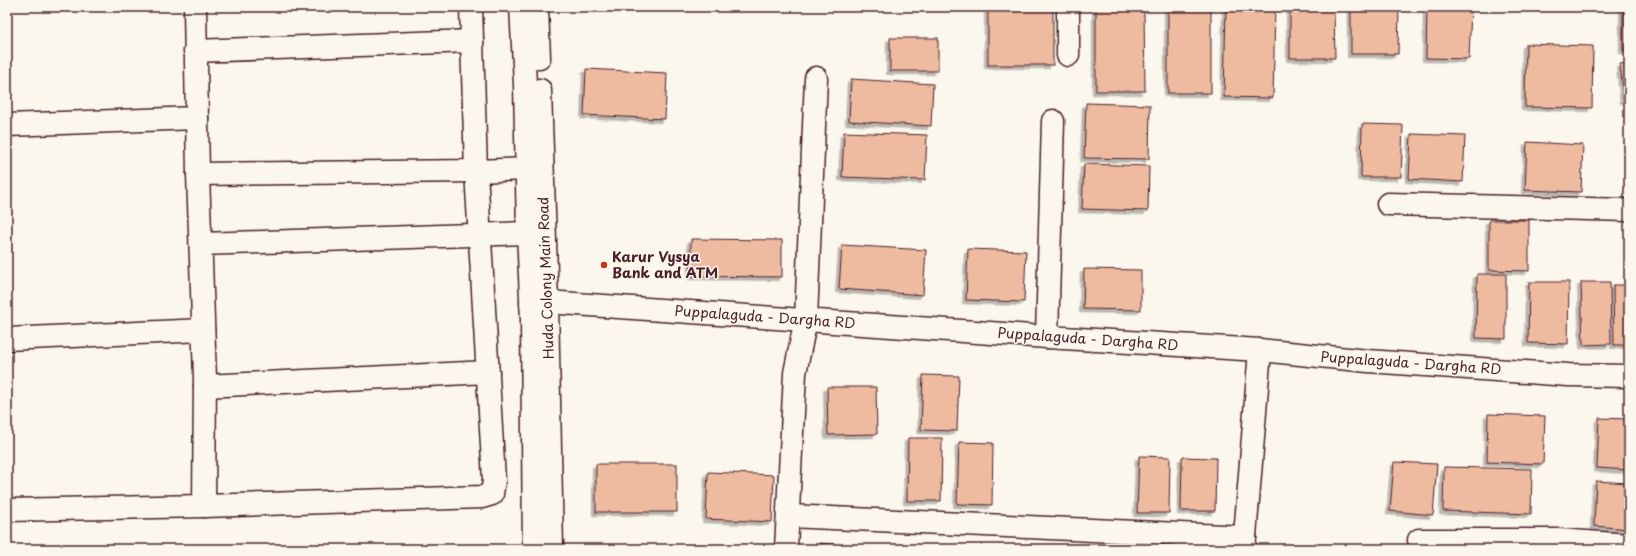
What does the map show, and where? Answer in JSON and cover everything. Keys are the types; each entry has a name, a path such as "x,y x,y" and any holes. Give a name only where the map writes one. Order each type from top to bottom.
{"street":[{"path":"195,7 198,174 205,386 204,506"},
{"path":"7,510 204,506 482,497 492,494 494,480 476,171 471,7"},
{"path":"522,7 528,233 539,302 534,549"},
{"name":"Huda Colony Main Road","path":"537,7 539,302 552,549"},
{"path":"1068,7 1068,55"},
{"path":"195,50 472,41"},
{"path":"786,549 795,373 806,319 816,78"},
{"path":"7,125 197,118"},
{"path":"1047,337 1053,121"},
{"path":"198,174 476,171 526,169"},
{"path":"1388,204 1629,210"},
{"path":"201,244 480,236 528,233"},
{"name":"Puppalaguda - Dargha RD","path":"539,302 1260,350 1368,361 1552,374 1629,376"},
{"path":"7,339 203,330"},
{"path":"788,516 1244,543 1260,350"},
{"path":"205,386 488,372"},
{"path":"1419,540 1558,540 1629,545"}],"building":[{"path":"988,7 1053,7 1053,65 988,65"},
{"path":"1096,7 1144,7 1145,91 1096,91"},
{"path":"1168,7 1211,7 1211,93 1168,93"},
{"path":"1226,7 1275,7 1273,98 1224,97"},
{"path":"1290,7 1334,7 1335,58 1290,58"},
{"path":"1351,7 1399,7 1398,54 1351,54"},
{"path":"1427,7 1471,7 1469,59 1426,58"},
{"path":"1623,7 1629,7 1629,50 1623,50"},
{"path":"890,38 938,38 938,71 890,71"},
{"path":"1526,44 1593,46 1592,108 1525,107"},
{"path":"1629,63 1629,100 1624,100 1620,64"},
{"path":"586,69 667,73 665,119 584,115"},
{"path":"851,79 933,84 931,126 849,121"},
{"path":"1086,103 1150,105 1149,159 1084,158"},
{"path":"1362,124 1403,125 1401,177 1361,177"},
{"path":"844,132 927,135 925,180 842,177"},
{"path":"1411,134 1465,136 1463,182 1409,179"},
{"path":"1527,142 1583,145 1581,192 1525,190"},
{"path":"1084,164 1149,166 1148,211 1082,209"},
{"path":"1489,220 1529,220 1529,271 1489,270"},
{"path":"691,239 782,240 782,277 691,276"},
{"path":"842,245 926,250 923,295 839,289"},
{"path":"968,249 1026,251 1024,302 966,300"},
{"path":"1084,269 1141,270 1141,310 1083,309"},
{"path":"1477,274 1506,274 1506,339 1476,338"},
{"path":"1529,282 1569,282 1568,344 1528,343"},
{"path":"1581,282 1610,282 1611,344 1583,345"},
{"path":"1613,285 1629,285 1629,345 1614,345"},
{"path":"923,375 959,376 957,431 921,430"},
{"path":"827,387 876,387 877,434 828,435"},
{"path":"1488,414 1545,416 1543,464 1487,462"},
{"path":"1599,418 1629,419 1629,470 1597,468"},
{"path":"908,438 942,438 941,501 907,501"},
{"path":"959,442 993,443 992,505 957,504"},
{"path":"1139,456 1170,457 1169,513 1137,513"},
{"path":"1182,457 1216,458 1215,511 1181,511"},
{"path":"1394,462 1437,464 1433,515 1390,511"},
{"path":"596,464 677,464 677,512 596,512"},
{"path":"1444,467 1532,469 1531,514 1443,511"},
{"path":"708,472 774,475 772,522 706,519"},
{"path":"1596,481 1629,483 1629,529 1594,526"},
{"path":"819,543 861,546 861,549 819,549"},
{"path":"878,548 911,549 878,549"}],"place":[{"name":"Karur Vysya Bank and ATM","path":"604,265"}]}
